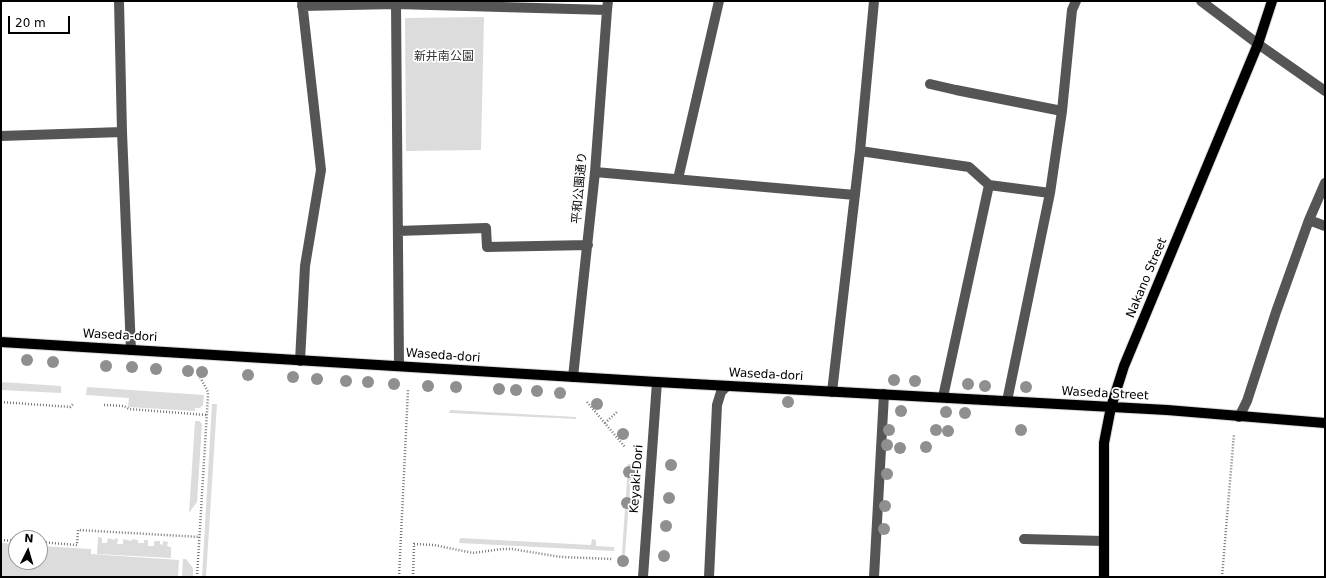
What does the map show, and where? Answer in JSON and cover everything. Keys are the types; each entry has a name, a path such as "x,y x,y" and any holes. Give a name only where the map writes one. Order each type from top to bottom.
{"main road":[{"name":"Nakano Street","path":"1104,577 1104,443 1111,407 1124,366 1258,44 1272,1"},
{"name":"Waseda-dori","path":"1,342 657,382 884,394"},
{"name":"Waseda Street","path":"884,394 1167,410 1325,423"}],"street":[{"path":"119,1 122,132 131,350"},
{"path":"678,179 719,1"},
{"path":"832,392 860,151 874,1"},
{"path":"1007,401 1050,193 1062,111 1072,10 1076,1"},
{"path":"1202,1 1258,44 1325,91"},
{"path":"300,360 306,266 322,170 302,3 608,5"},
{"path":"396,4 399,366"},
{"name":"平和公園通り","path":"573,377 595,172 608,5"},
{"path":"930,84 1062,111"},
{"path":"1,136 122,132"},
{"path":"860,151 969,167 989,185 1050,193"},
{"path":"595,172 855,195"},
{"path":"1240,417 1309,220 1325,183"},
{"path":"942,397 989,185"},
{"path":"1309,220 1325,226"},
{"path":"398,231 486,228 487,247 588,244"},
{"name":"Keyaki-Dori","path":"643,577 657,382"},
{"path":"708,577 717,405 721,392 726,386"},
{"path":"874,577 884,394"},
{"path":"1024,539 1104,541"}],"path":[{"path":"197,577 208,392 200,377"},
{"path":"399,577 408,390"},
{"path":"1,402 70,407 74,403"},
{"path":"588,402 626,447"},
{"path":"104,405 124,406 128,409 207,415"},
{"path":"605,423 618,412"},
{"path":"1222,577 1234,434"},
{"path":"48,543 77,545 78,530 200,537"},
{"path":"412,577 414,544 434,545 474,553 512,549 561,557 613,559"}],"green space":[{"name":"新井南公園","path":"484,17 481,150 406,151 405,18"},
{"path":"1,382 61,386 61,393 1,390"},
{"path":"87,387 204,395 203,405 200,408 195,408 195,411 128,407 129,398 86,395"},
{"path":"212,404 217,404 206,577 202,577"},
{"path":"450,410 576,417 576,419 449,413"},
{"path":"195,421 199,421 202,424 197,502 189,513"},
{"path":"628,464 632,464 624,567 621,567"},
{"path":"98,537 102,538 102,543 107,543 108,538 115,540 115,538 118,539 117,544 123,544 123,539 132,541 132,539 138,540 138,543 144,543 144,540 148,540 148,546 154,546 154,541 160,541 160,544 163,545 163,541 168,542 167,546 171,547 171,558 97,554"},
{"path":"460,538 591,545 592,539 596,540 596,546 614,547 614,551 459,543"},
{"path":"1,543 8,543 8,570 48,570 48,546 91,549 91,554 179,560 178,577 1,577"},
{"path":"183,559 186,559 193,568 193,577 182,577"}]}
